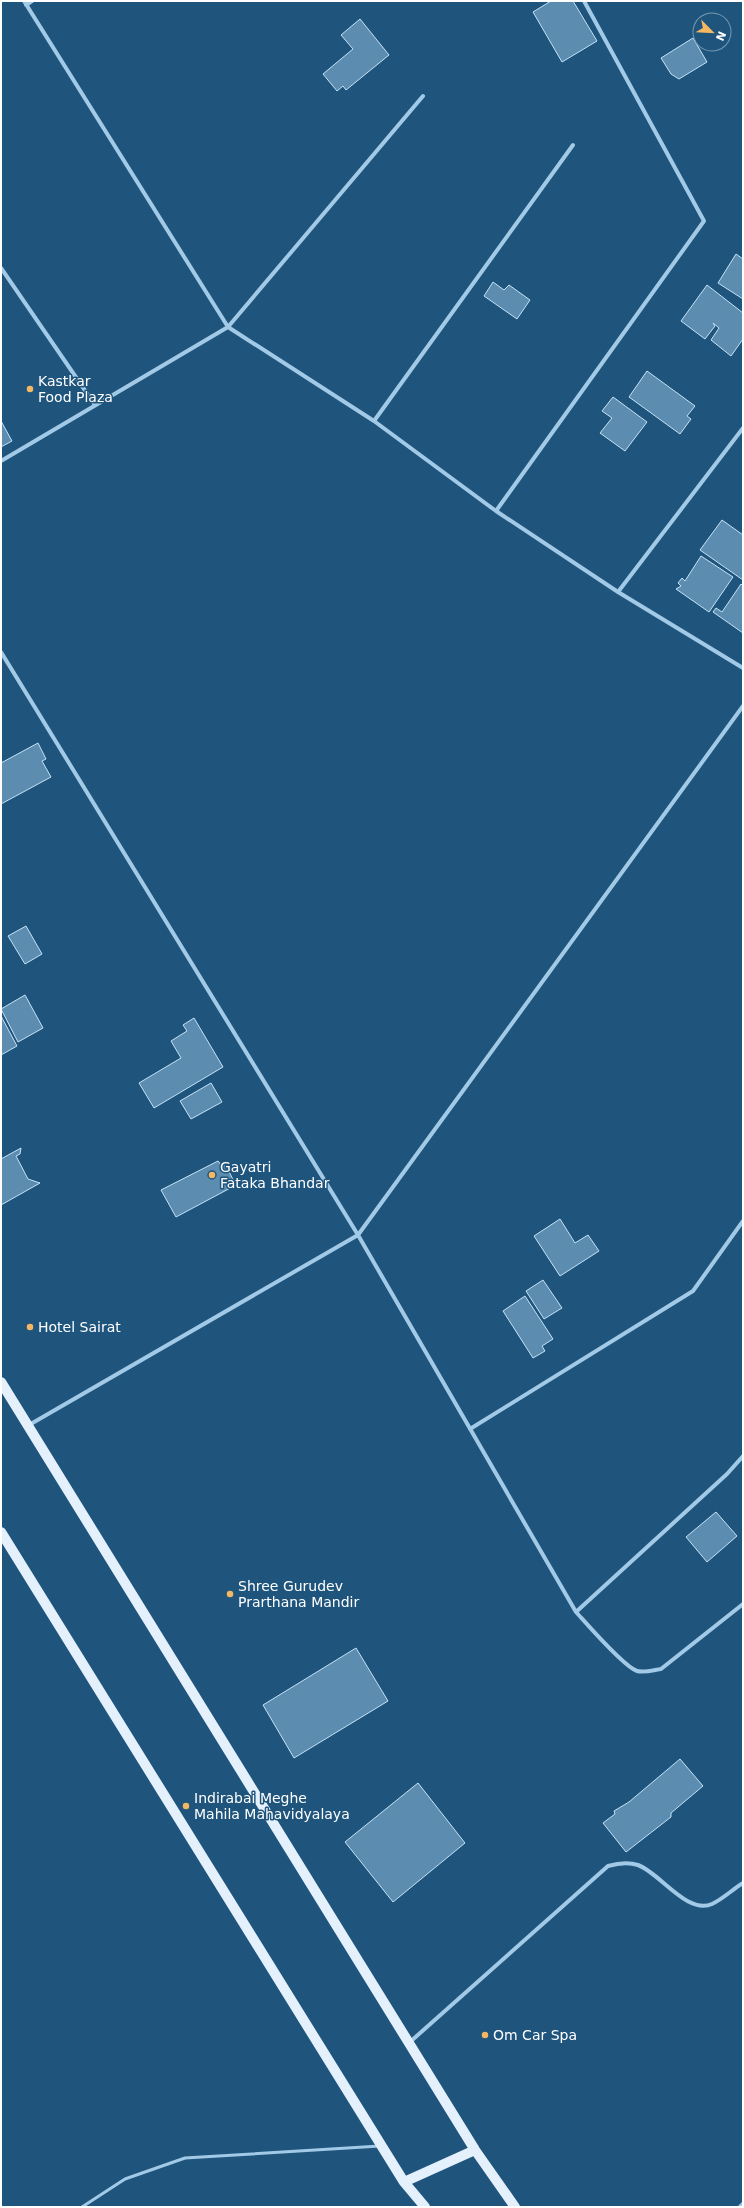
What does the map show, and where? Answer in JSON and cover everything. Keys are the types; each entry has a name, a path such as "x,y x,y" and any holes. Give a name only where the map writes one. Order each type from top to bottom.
{"main road":[{"path":"1,1382 410,2042 475,2150 515,2207"},
{"path":"1,1532 384,2146 404,2182 425,2207"},
{"path":"404,2182 475,2150"}],"street":[{"path":"32,1 25,3 228,327 374,421 496,511 618,592 743,668"},
{"path":"496,511 704,221 584,1"},
{"path":"1,461 228,327 423,96"},
{"path":"374,421 573,145"},
{"path":"1,268 96,405"},
{"path":"618,592 743,428"},
{"path":"1,652 358,1236 576,1612 625,1663 636,1671 646,1671 662,1670 743,1604"},
{"path":"27,1426 358,1236 743,706"},
{"path":"470,1429 693,1291 743,1221"},
{"path":"576,1612 727,1474 743,1456"},
{"path":"410,2042 608,1866 628,1862 640,1866 688,1901 698,1905 712,1904 743,1883"}],"lane":[{"path":"82,2207 125,2179 185,2158 384,2146"},
{"path":"738,2207 743,2203"}],"building":[{"path":"551,1 573,1 597,41 562,62 533,12"},
{"path":"360,19 389,55 346,90 343,86 337,91 323,74 353,49 341,35"},
{"path":"692,39 692,52 701,52 707,62 679,79 671,74 661,58"},
{"path":"736,254 743,259 743,299 718,283"},
{"path":"493,282 504,290 509,285 530,300 517,319 484,296"},
{"path":"707,285 743,313 743,339 731,356 711,340 719,328 713,323 715,326 705,339 681,321"},
{"path":"647,371 695,406 687,416 691,419 680,434 629,397"},
{"path":"613,397 647,422 625,451 600,433 612,418 602,411"},
{"path":"1,421 12,441 1,447"},
{"path":"722,520 743,535 743,580 700,550"},
{"path":"701,556 733,577 709,612 676,589 681,586 678,583 682,578 685,581"},
{"path":"741,584 743,586 743,633 713,612 716,608 722,612"},
{"path":"38,743 46,759 42,761 51,777 1,804 1,763"},
{"path":"26,926 42,954 25,964 8,936"},
{"path":"25,995 43,1028 18,1042 1,1009"},
{"path":"1,1016 17,1046 1,1055"},
{"path":"194,1018 223,1067 154,1108 139,1083 181,1058 171,1041 187,1031 183,1025"},
{"path":"211,1083 222,1102 191,1119 180,1101"},
{"path":"21,1148 20,1154 16,1156 28,1179 40,1183 1,1205 1,1159"},
{"path":"218,1161 222,1166 226,1166 236,1185 176,1217 161,1190"},
{"path":"560,1219 575,1243 588,1235 599,1251 560,1276 534,1236"},
{"path":"543,1280 562,1308 544,1319 526,1291"},
{"path":"525,1296 553,1339 542,1346 545,1351 533,1358 503,1311"},
{"path":"716,1512 737,1536 707,1562 686,1537"},
{"path":"356,1648 388,1701 294,1758 263,1705"},
{"path":"680,1759 703,1786 671,1813 671,1817 626,1852 603,1823 615,1814 614,1811 629,1802"},
{"path":"418,1783 465,1843 393,1902 345,1842"}],"place":[{"name":"Kastkar Food Plaza","path":"30,389"},
{"name":"Gayatri Fataka Bhandar","path":"212,1175"},
{"name":"Hotel Sairat","path":"30,1327"},
{"name":"Shree Gurudev Prarthana Mandir","path":"230,1594"},
{"name":"Indirabai Meghe Mahila Mahavidyalaya","path":"186,1806"},
{"name":"Om Car Spa","path":"485,2035"}]}
